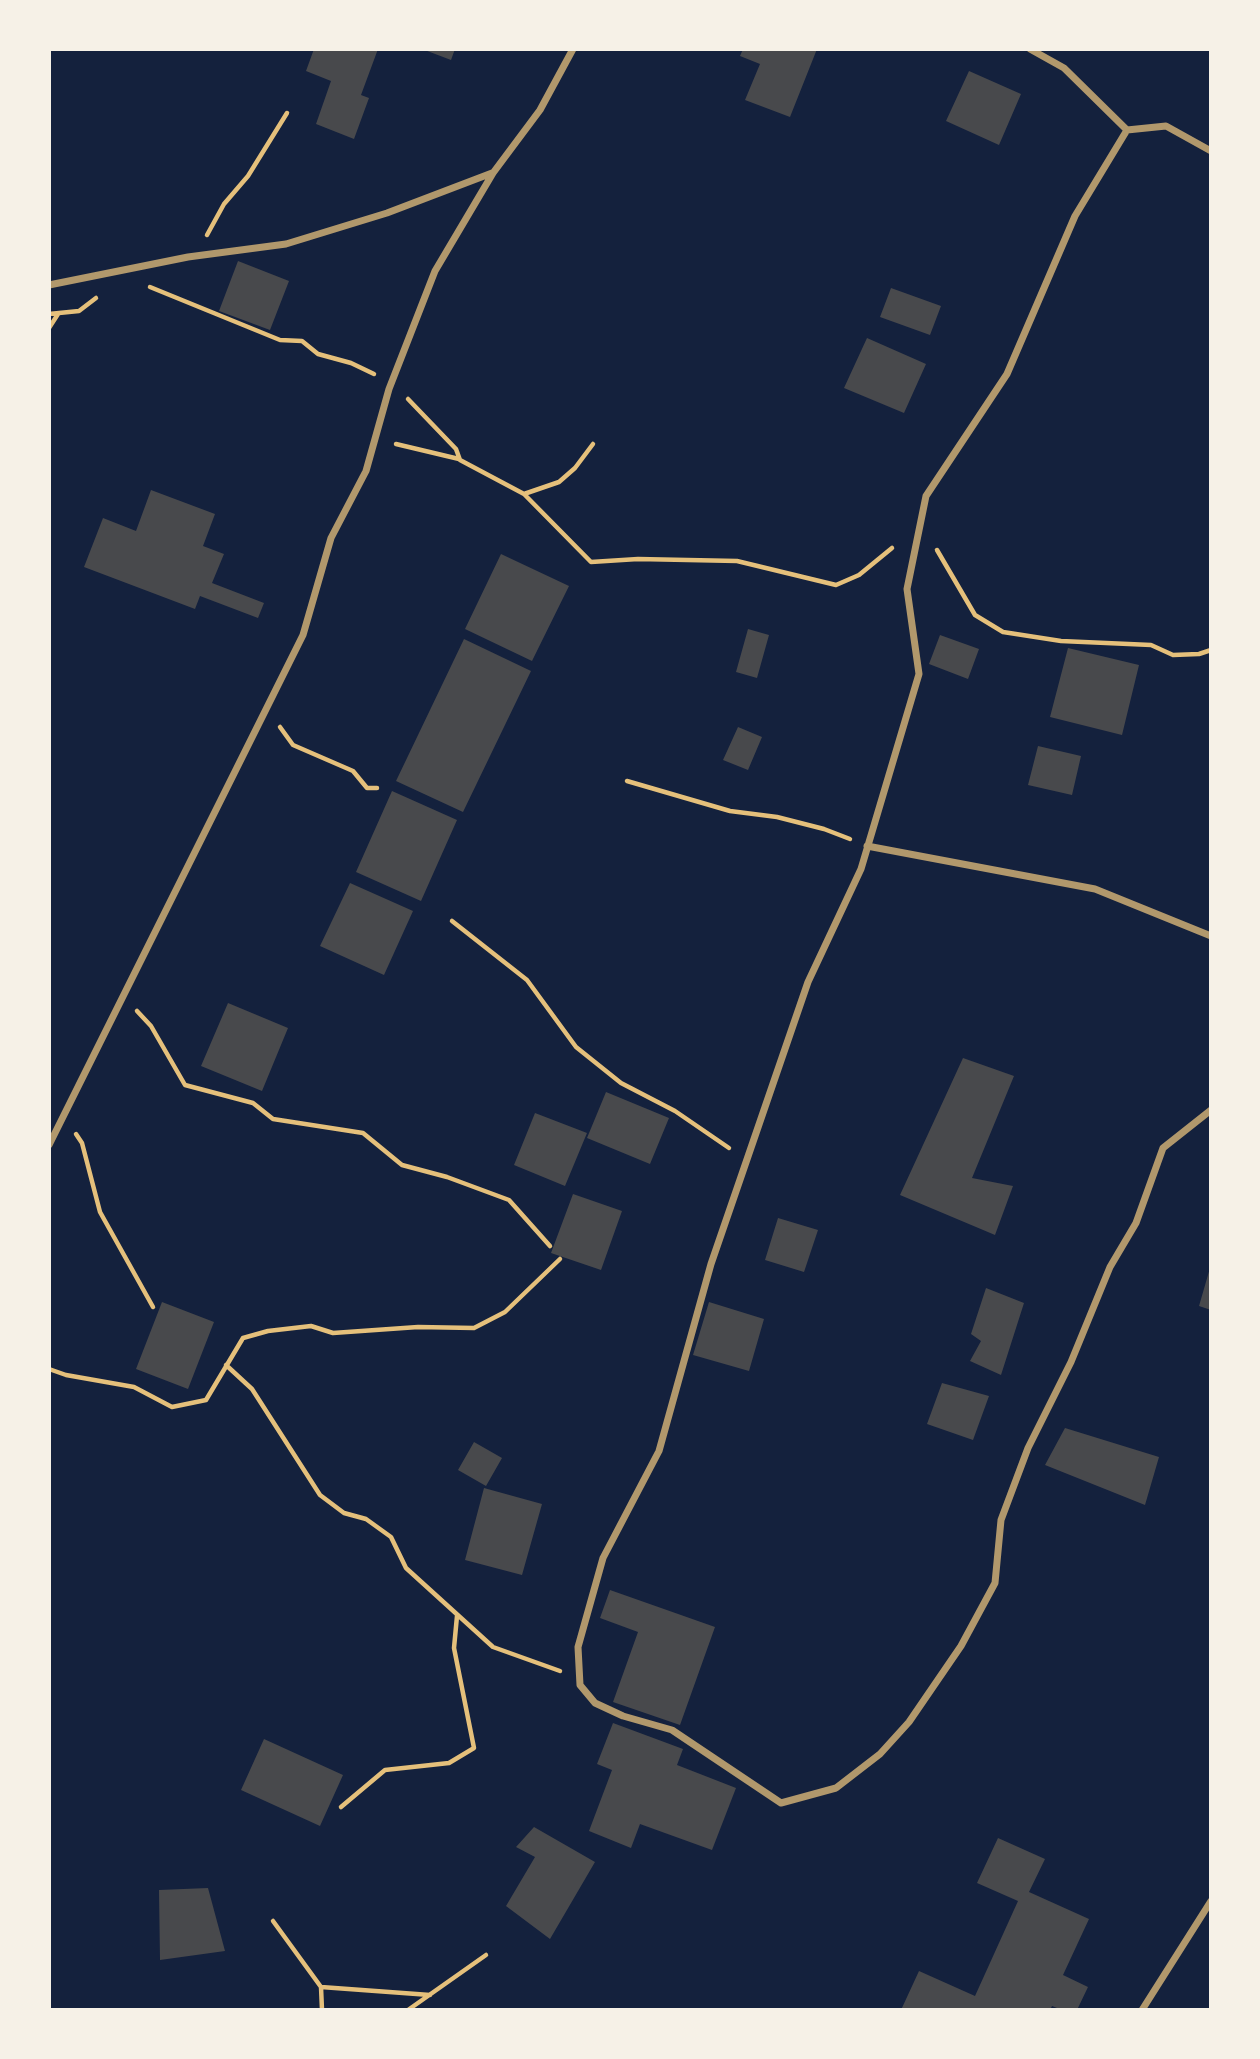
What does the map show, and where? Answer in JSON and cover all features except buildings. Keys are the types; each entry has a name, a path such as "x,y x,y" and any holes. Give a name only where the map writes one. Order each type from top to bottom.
{"street":[{"path":"49,1146 303,635 331,538 366,471 391,382 435,271 493,173 540,110 573,49"},
{"path":"1030,49 1063,68 1127,130 1166,126 1211,151"},
{"path":"1127,130 1075,216 1007,374 926,496 907,589 919,674 861,869 808,982 711,1264 659,1451 603,1558 578,1647 580,1685 595,1703 623,1716 672,1730 781,1803 836,1788 880,1754 909,1723 961,1646 995,1583 1001,1520 1028,1448 1071,1362 1110,1267 1136,1223 1163,1148 1211,1110"},
{"path":"49,285 201,256 286,244 387,212 493,173"},
{"path":"867,846 1095,890 1211,936"},
{"path":"1142,2010 1211,1901"}],"path":[{"path":"201,256 208,232 224,204 248,176 287,113"},
{"path":"138,267 150,289 280,340 302,341 318,354 351,363 391,382 456,449 460,460"},
{"path":"49,328 58,313"},
{"path":"375,439 460,460 524,494 591,562 638,559 737,561 835,586 859,575 920,521 975,615 1003,632 1061,641 1151,645 1173,655 1199,654 1211,650"},
{"path":"524,494 559,482 575,468 593,444"},
{"path":"263,713 281,727 293,745 353,771 367,788 377,788"},
{"path":"627,781 730,811 777,817 824,829 867,846"},
{"path":"452,921 527,980 576,1047 621,1083 675,1111 747,1160"},
{"path":"122,995 151,1026 185,1085 253,1103 273,1119 363,1133 402,1165 447,1177 509,1200 550,1245"},
{"path":"63,1116 82,1143 100,1212 153,1307"},
{"path":"49,1369 66,1375 134,1387 172,1408 206,1400 243,1338 268,1331 311,1326 333,1333 418,1327 474,1328 505,1312 560,1259"},
{"path":"226,1365 252,1389 320,1495 344,1513 366,1519 391,1537 406,1568 493,1647 580,1678"},
{"path":"341,1807 385,1770 449,1763 474,1748 454,1648 457,1615"},
{"path":"273,1921 321,1987 322,2010"},
{"path":"408,2010 486,1955"},
{"path":"321,1987 430,1995"}]}
